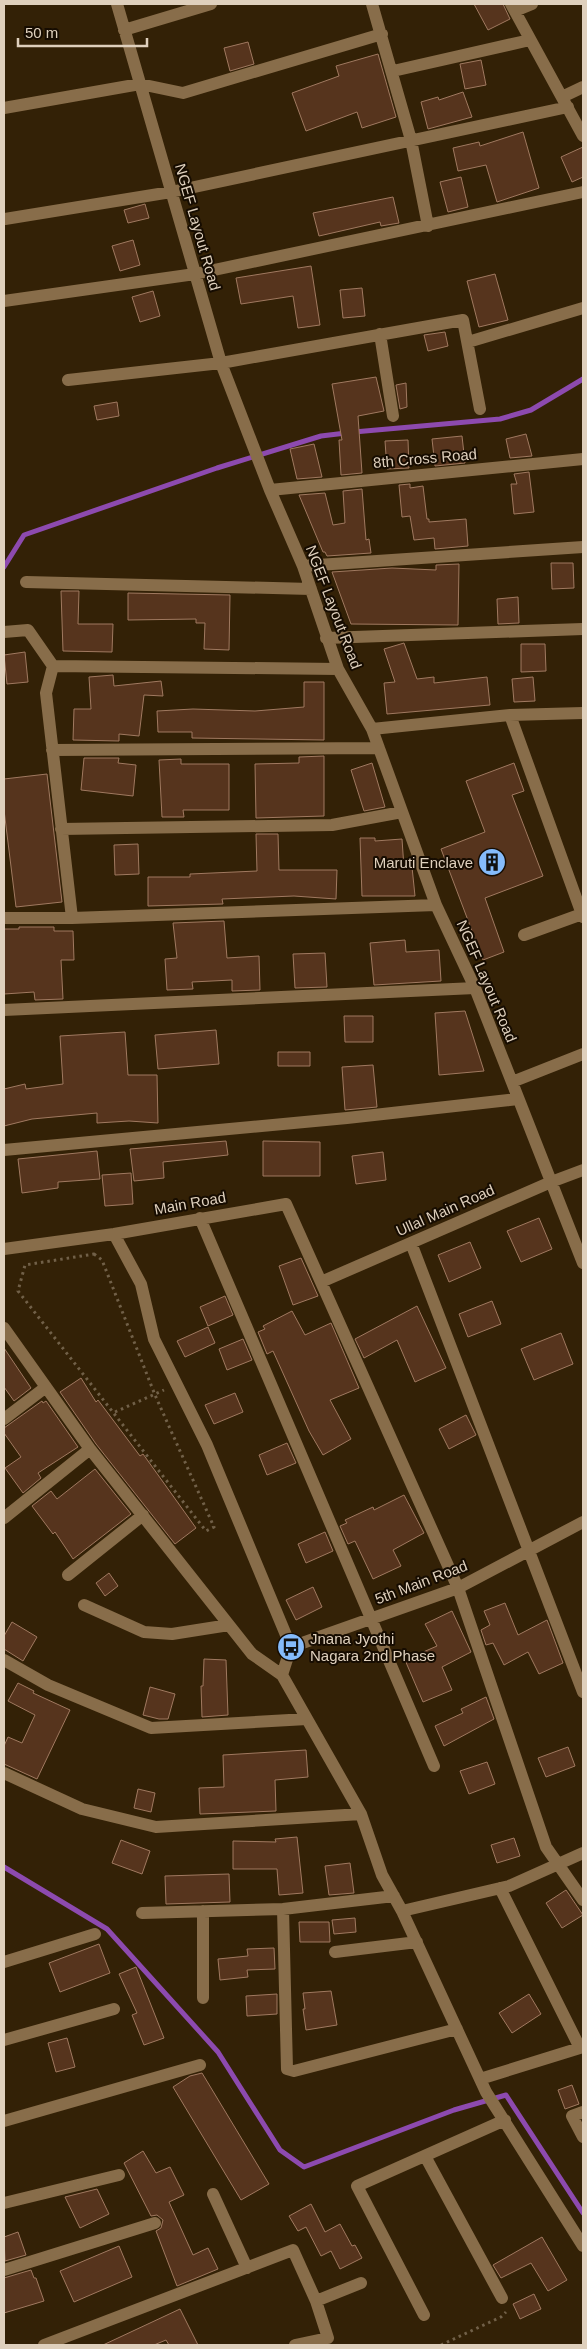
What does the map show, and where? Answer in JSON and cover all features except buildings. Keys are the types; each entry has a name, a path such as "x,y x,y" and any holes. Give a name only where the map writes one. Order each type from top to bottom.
{"street":[{"name":"NGEF Layout Road","path":"117,4 221,362 270,490 303,566 338,669 372,729 436,905 475,988 583,1263"},
{"path":"124,30 211,4"},
{"path":"372,4 393,70 411,140 428,226"},
{"path":"532,4 513,7 583,136"},
{"path":"4,108 140,84 183,93 382,34"},
{"path":"393,70 530,40"},
{"path":"5,219 171,192 411,140 565,102 583,87"},
{"path":"4,301 195,274 583,192"},
{"path":"468,342 583,308"},
{"path":"68,380 221,362 463,320 480,409"},
{"path":"380,334 393,416"},
{"name":"8th Cross Road","path":"270,490 583,459"},
{"path":"303,566 583,547"},
{"path":"26,582 310,589"},
{"path":"326,638 583,629"},
{"path":"4,632 28,630 53,666 46,693 72,918"},
{"path":"53,666 338,669"},
{"path":"372,729 510,715 583,713"},
{"path":"510,715 583,915 524,936"},
{"path":"52,750 379,748"},
{"path":"61,829 332,825 402,812"},
{"path":"4,918 72,918 436,905"},
{"path":"4,1010 475,988"},
{"path":"512,1082 583,1054"},
{"path":"4,1150 347,1118 518,1099"},
{"name":"Ullal Main Road","path":"321,1282 551,1182 583,1170"},
{"name":"Main Road","path":"10,1248 114,1234 286,1204 321,1282"},
{"path":"200,1218 369,1619 434,1766"},
{"path":"114,1234 141,1284 154,1339 207,1445 290,1648 282,1675"},
{"path":"411,1243 527,1551 583,1692"},
{"path":"321,1282 458,1588 546,1847 583,1900"},
{"path":"4,1328 90,1449 252,1654 282,1675 361,1814 382,1875 417,1942 486,2092 583,2246"},
{"path":"4,1419 46,1387"},
{"path":"4,1518 90,1449"},
{"path":"68,1574 143,1515"},
{"name":"5th Main Road","path":"290,1648 458,1588 583,1522"},
{"path":"84,1605 144,1632 172,1634 229,1625"},
{"path":"4,1660 48,1685 151,1728 307,1720"},
{"path":"4,1773 82,1809 156,1827 361,1814"},
{"path":"402,1911 500,1888 583,1854"},
{"path":"480,2079 582,2047 500,1888"},
{"path":"142,1913 284,1909 394,1896"},
{"path":"284,1909 287,2069 294,2071 457,2029"},
{"path":"203,1911 203,1998"},
{"path":"4,1962 95,1934"},
{"path":"335,1952 417,1942"},
{"path":"4,2040 114,2009"},
{"path":"4,2121 200,2065"},
{"path":"583,2112 572,2116 583,2137"},
{"path":"424,2315 357,2186 505,2120"},
{"path":"425,2156 502,2298"},
{"path":"4,2203 119,2175"},
{"path":"212,2194 247,2268"},
{"path":"4,2270 155,2223"},
{"path":"44,2345 293,2250 316,2301 328,2338 294,2345"},
{"path":"316,2301 361,2283"}],"path":[{"path":"94,1254 102,1260 155,1395 214,1528 206,1531 115,1412 18,1291 26,1265 94,1254"},
{"path":"115,1412 177,1385"},
{"path":"441,2345 501,2317 506,2310 502,2298"}],"waterway":[{"path":"354,432 500,419 531,410 583,379"},
{"path":"4,567 24,535 217,468 321,436 346,433"},
{"path":"4,1867 107,1929 218,2052 280,2150 304,2167 454,2110 506,2095 583,2213"}],"place":[{"name":"Maruti Enclave","path":"492,862"},
{"name":"Jnana Jyothi Nagara 2nd Phase","path":"291,1647"}]}
